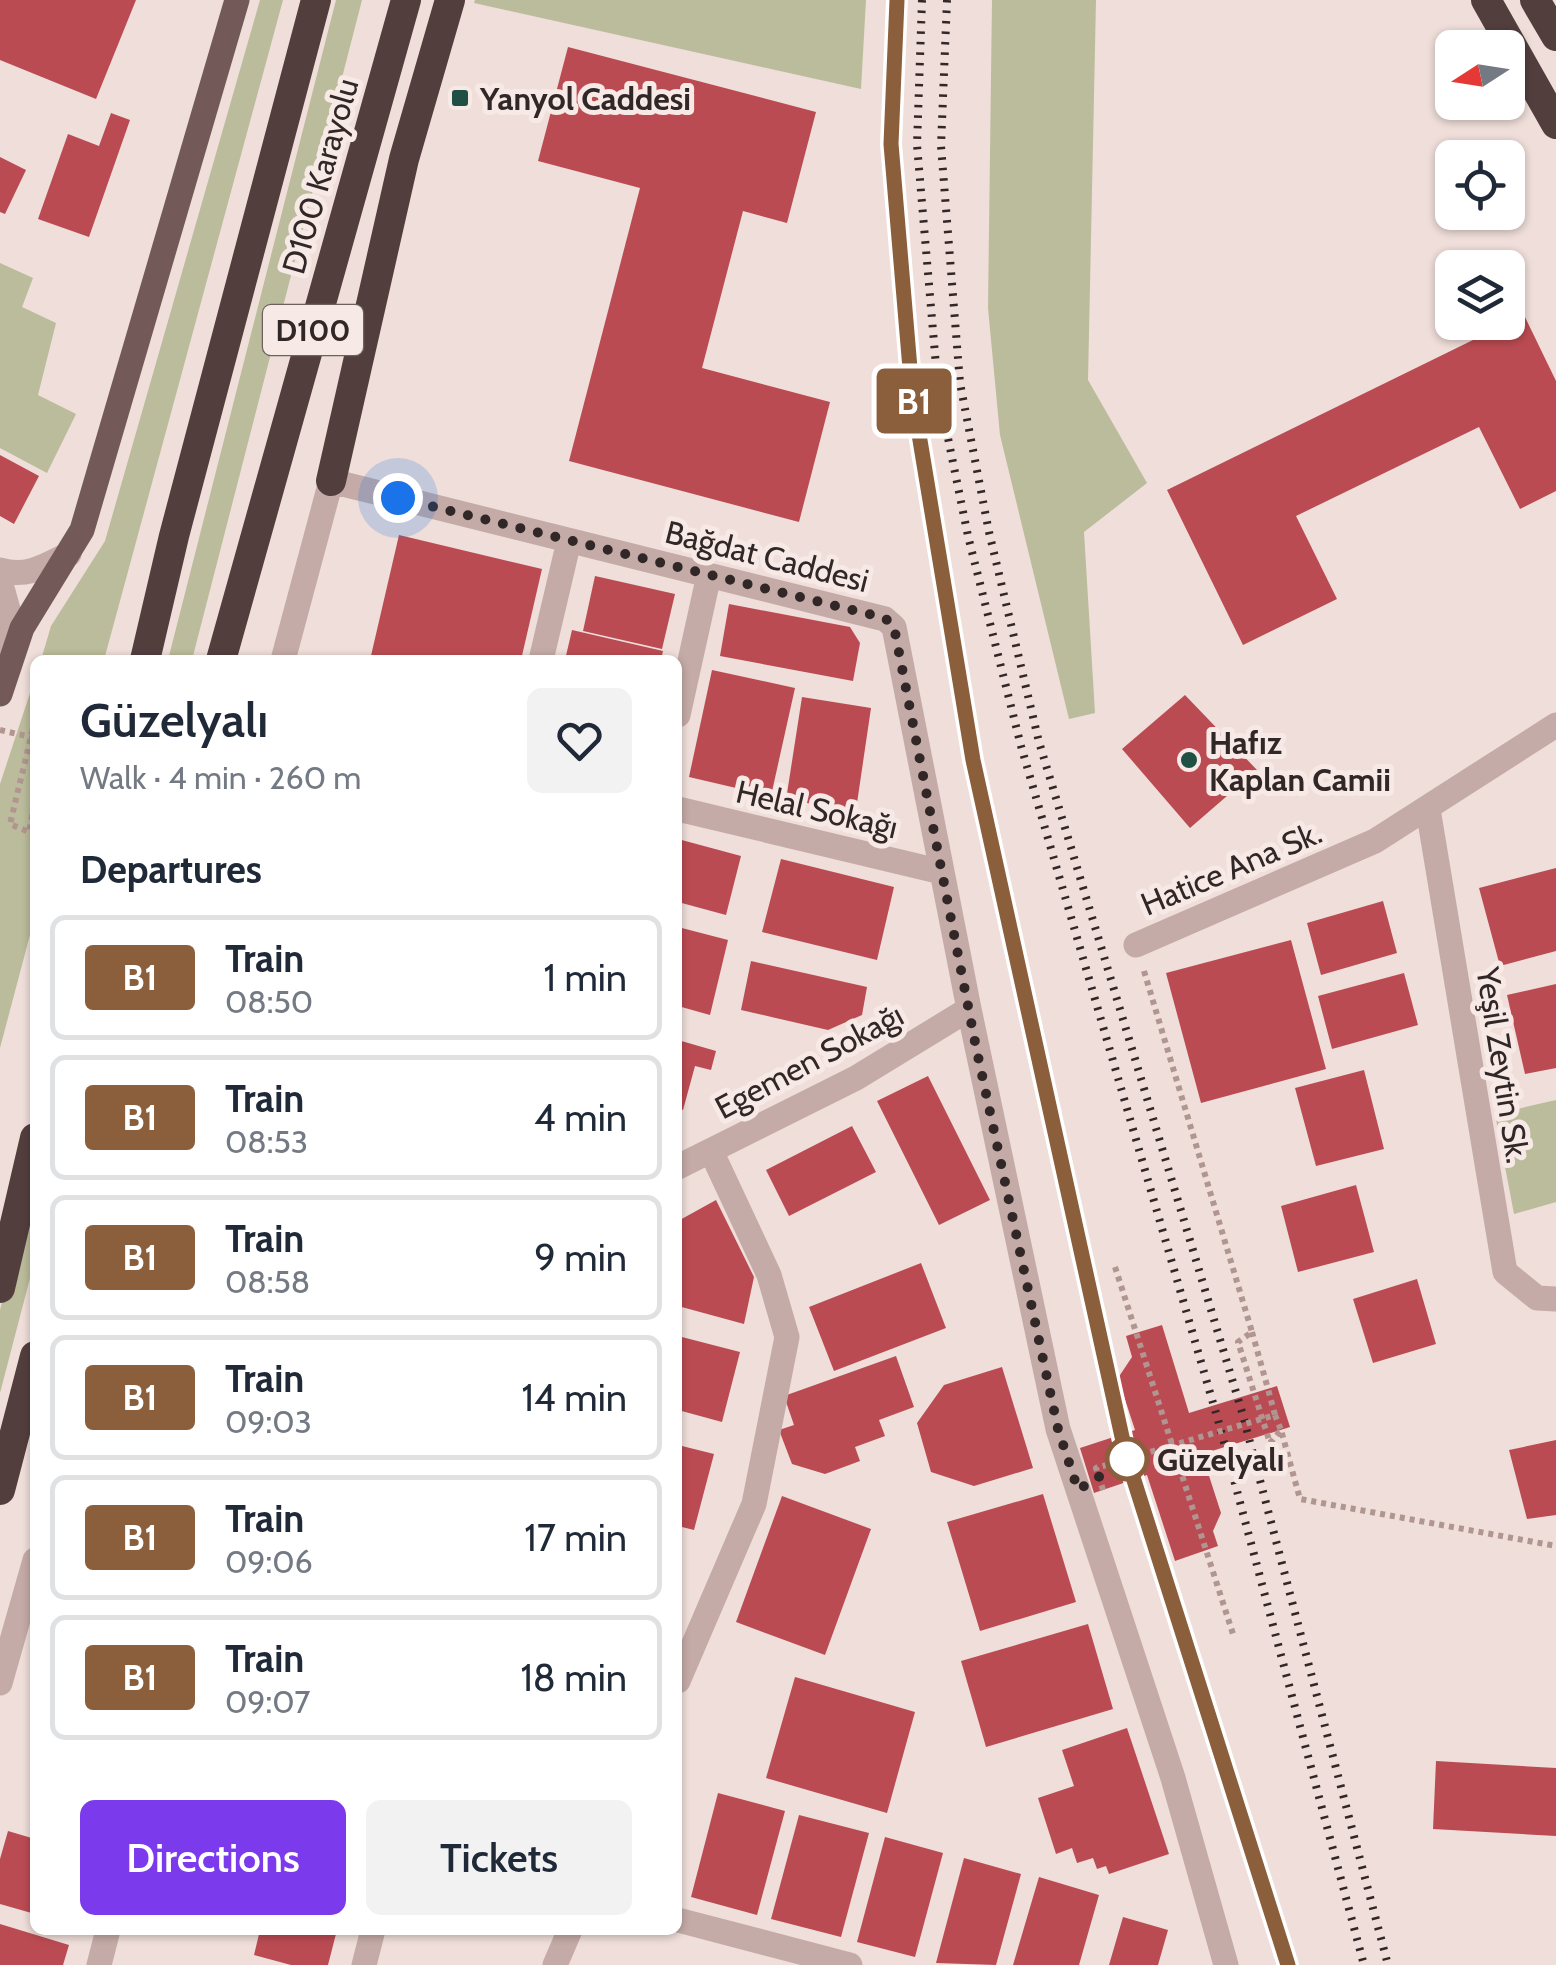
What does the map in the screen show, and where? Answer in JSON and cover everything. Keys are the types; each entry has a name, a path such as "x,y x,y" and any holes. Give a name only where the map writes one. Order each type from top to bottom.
{"highway":[{"name":"D100 Karayolu","path":"146,655 316,0"},
{"name":"D100 Karayolu","path":"222,655 406,0"},
{"path":"330,481 404,160 450,0"},
{"path":"1486,0 1556,124"},
{"path":"1535,0 1556,36"},
{"path":"0,1288 30,1159"},
{"path":"0,1490 30,1375"}],"main road":[{"path":"0,694 8,665 41,592 82,530 238,0"}],"street":[{"path":"284,655 330,481"},
{"name":"Bağdat Caddesi","path":"330,481 885,618 894,627 969,1009 1058,1429 1173,1778 1226,1965"},
{"path":"542,655 568,541"},
{"path":"0,570 18,575 35,571 68,554"},
{"path":"682,697 709,575"},
{"path":"0,581 11,620 8,665"},
{"name":"Hatice Ana Sk.","path":"1136,944 1376,841 1556,725"},
{"name":"Yeşil Zeytin Sk.","path":"1428,808 1505,1272 1538,1298 1556,1299"},
{"name":"Helal Sokağı","path":"682,811 942,872"},
{"name":"Egemen Sokağı","path":"682,1164 856,1078 969,1009"},
{"path":"682,1672 754,1504 787,1338 769,1275 711,1150"},
{"path":"0,1683 30,1578"},
{"path":"682,1921 850,1965"},
{"path":"98,1965 107,1935"},
{"path":"364,1965 372,1935"},
{"path":"554,1965 568,1935"}],"path":[{"path":"0,730 30,737"},
{"path":"30,741 10,824 29,832 30,827"},
{"path":"1136,944 1300,1499 1556,1546"},
{"path":"1116,1267 1233,1634"},
{"path":"1252,1332 1238,1342 1270,1442 1281,1430"},
{"path":"1103,1490 1096,1468 1276,1415"}],"green space":[{"path":"260,0 283,0 105,655 42,655 51,626 105,541"},
{"path":"336,0 362,0 193,655 169,655"},
{"path":"866,0 861,89 474,3"},
{"path":"992,0 1096,0 1088,380 1147,483 1084,532 1095,713 1069,719 1000,435 988,308"},
{"path":"0,263 33,278 22,307 56,323 38,395 76,414 47,473 0,448"},
{"path":"30,693 30,935 0,1048 0,784"},
{"path":"1556,1100 1556,1202 1514,1214 1495,1114"},
{"path":"30,1193 30,1278 0,1393 0,1310"}],"building":[{"path":"0,0 136,0 96,99 0,60"},
{"path":"568,47 816,112 787,223 743,211 702,368 830,402 799,522 569,461 640,188 538,161"},
{"path":"111,113 130,120 89,237 38,219 68,134 99,146"},
{"path":"0,157 26,170 5,214 0,212"},
{"path":"1525,317 1556,381 1556,491 1520,509 1479,427 1296,516 1337,599 1243,645 1167,490 1473,340 1525,340"},
{"path":"0,455 39,476 14,524 0,516"},
{"path":"399,535 542,569 522,655 371,655"},
{"path":"595,576 675,594 662,649 583,631"},
{"path":"729,604 850,627 860,643 853,681 720,656"},
{"path":"572,630 663,651 662,655 566,655"},
{"path":"712,670 795,688 771,796 689,777"},
{"name":"Hafız Kaplan Camii","path":"1185,695 1257,770 1190,828 1122,749"},
{"path":"802,697 871,708 856,810 786,800"},
{"path":"682,840 741,856 726,915 682,903"},
{"path":"781,859 894,887 877,960 762,932"},
{"path":"1556,868 1556,951 1500,966 1479,888"},
{"path":"1383,901 1397,953 1321,975 1307,923"},
{"path":"682,928 728,940 710,1015 682,1007"},
{"path":"1291,940 1326,1069 1201,1103 1166,973"},
{"path":"751,961 867,987 862,1015 828,1030 741,1010"},
{"path":"1404,973 1418,1025 1332,1049 1318,996"},
{"path":"1556,984 1556,1068 1525,1074 1507,995"},
{"path":"682,1041 716,1051 711,1070 695,1066 683,1110"},
{"path":"1364,1070 1384,1149 1316,1166 1295,1088"},
{"path":"928,1076 990,1200 939,1225 877,1101"},
{"path":"852,1126 876,1172 789,1216 766,1170"},
{"path":"1356,1185 1374,1252 1298,1272 1281,1206"},
{"path":"716,1200 754,1277 744,1324 682,1307 682,1219"},
{"path":"921,1263 946,1328 834,1371 809,1307"},
{"path":"1417,1279 1436,1344 1373,1363 1353,1299"},
{"path":"1162,1325 1189,1413 1277,1386 1290,1427 1202,1454 1221,1513 1213,1531 1218,1546 1175,1561 1147,1475 1094,1493 1080,1448 1135,1430 1118,1378 1132,1357 1126,1336"},
{"path":"682,1337 740,1352 722,1422 682,1411"},
{"path":"896,1356 914,1407 879,1420 885,1436 855,1447 860,1461 825,1474 792,1464 779,1430 794,1425 784,1396"},
{"path":"1002,1367 1033,1468 974,1486 931,1472 917,1423 944,1385"},
{"path":"1556,1440 1556,1515 1527,1519 1509,1450"},
{"path":"682,1446 714,1454 694,1530 682,1527"},
{"path":"1043,1494 1076,1602 980,1631 947,1522"},
{"path":"782,1496 871,1529 825,1655 736,1622"},
{"path":"1088,1624 1113,1709 986,1747 961,1661"},
{"path":"795,1677 915,1712 887,1813 766,1778"},
{"path":"1127,1728 1169,1854 1109,1874 1106,1866 1097,1869 1093,1858 1077,1863 1072,1848 1056,1854 1038,1798 1074,1786 1062,1750"},
{"path":"1436,1761 1556,1768 1556,1836 1433,1829"},
{"path":"718,1793 785,1811 757,1915 691,1897"},
{"path":"799,1815 869,1833 841,1937 771,1919"},
{"path":"8,1831 30,1838 30,1913 0,1904 0,1859"},
{"path":"885,1837 943,1853 915,1957 857,1942"},
{"path":"964,1858 1021,1874 996,1965 936,1963"},
{"path":"1039,1877 1099,1895 1079,1965 1013,1965"},
{"path":"1123,1917 1168,1930 1158,1965 1109,1965"},
{"path":"0,1924 69,1945 63,1965 0,1965"},
{"path":"259,1935 336,1935 328,1965 291,1965 254,1955"}],"railway":[{"path":"897,0 891,144 912,393 973,760 1126,1455 1288,1965"},
{"path":"922,0 917,145 938,389 968,536 1021,746 1218,1420 1364,1965"},
{"path":"947,0 941,146 960,383 989,532 1039,742 1242,1412 1388,1965"}],"train":[{"name":"B1","path":"897,0 891,144 912,392 973,760 1126,1455 1288,1965"}],"place":[{"name":"Yanyol Caddesi","path":"460,98"},
{"name":"Hafız Kaplan Camii","path":"1189,760"},
{"name":"Güzelyalı","path":"1127,1459"}],"route":[{"path":"398,498 885,618 894,627 976,1047 1058,1429 1078,1490 1127,1459"}]}
